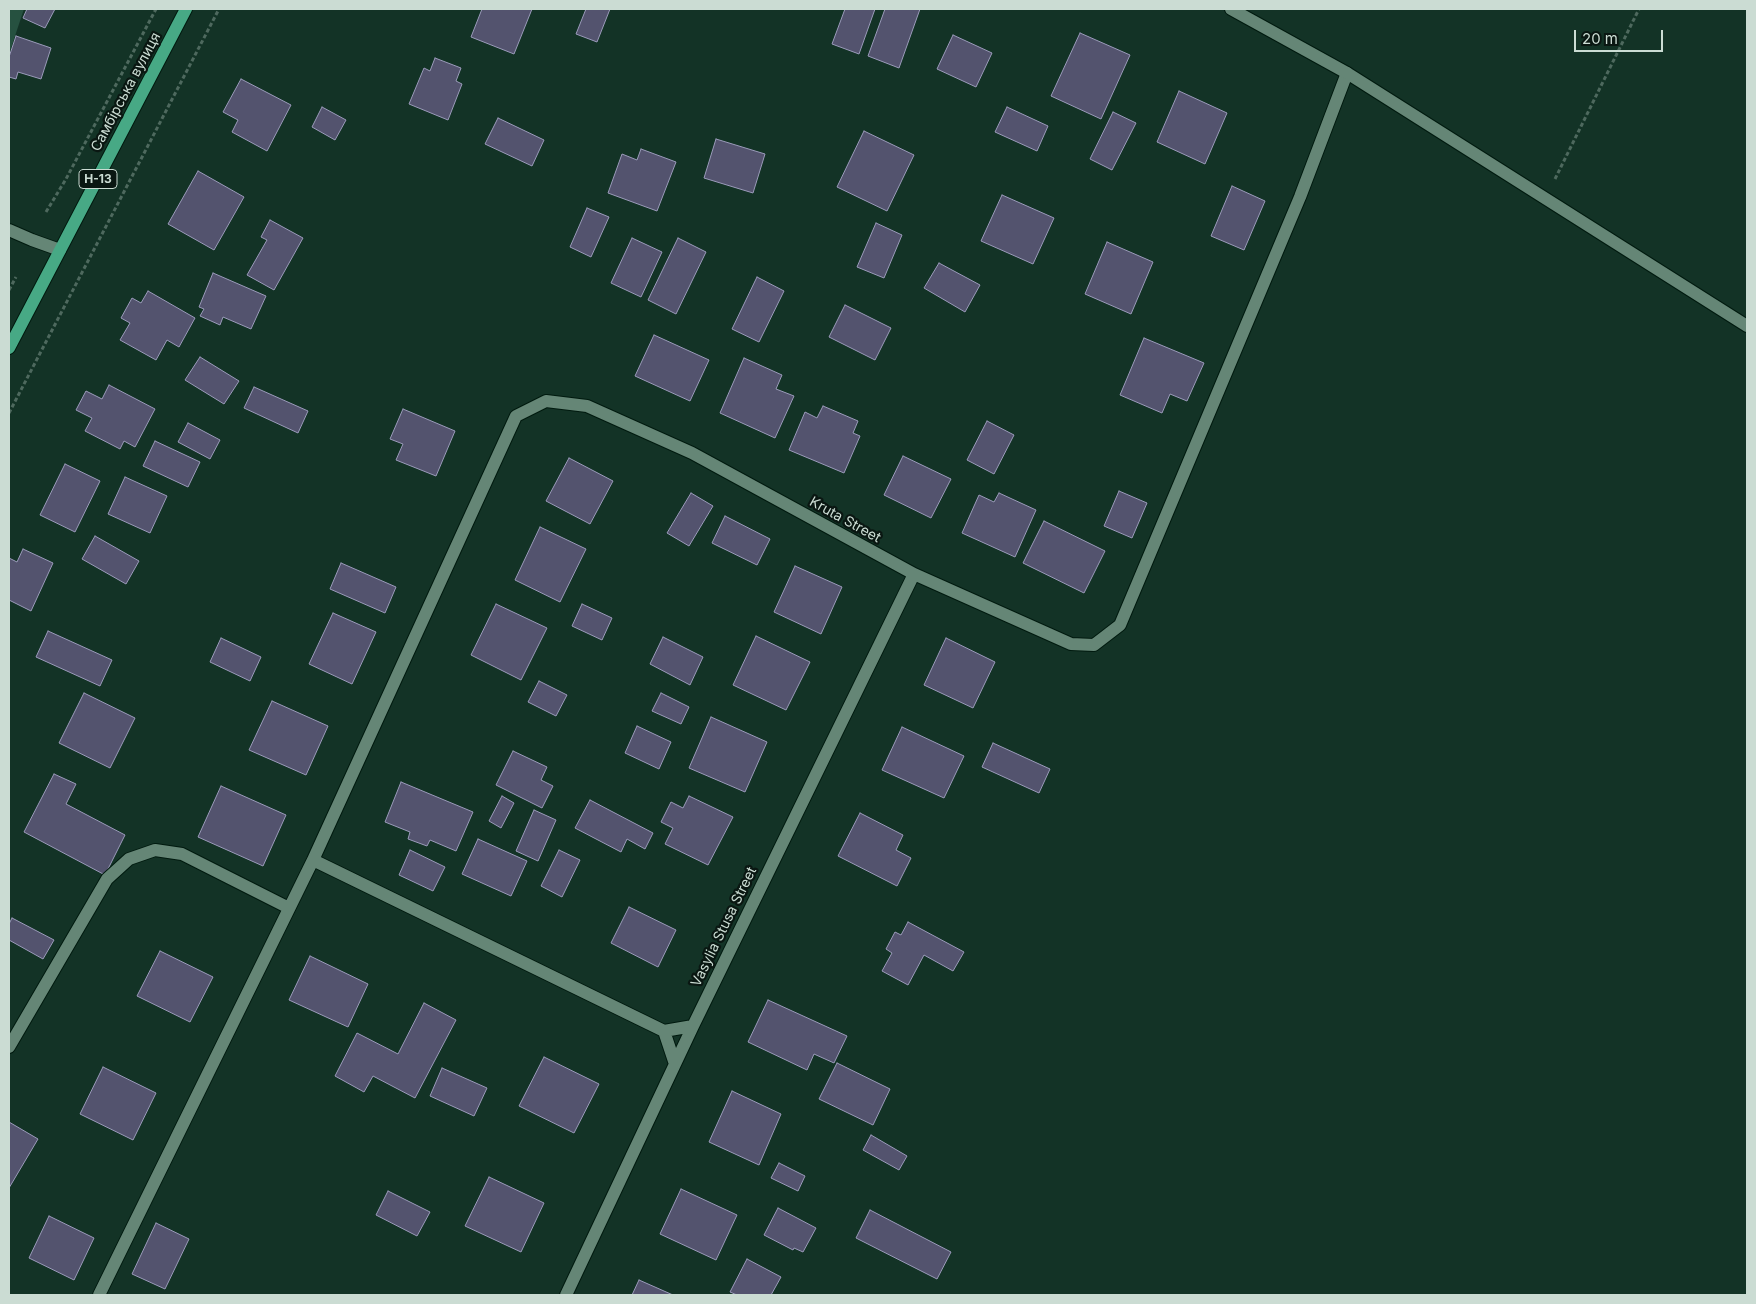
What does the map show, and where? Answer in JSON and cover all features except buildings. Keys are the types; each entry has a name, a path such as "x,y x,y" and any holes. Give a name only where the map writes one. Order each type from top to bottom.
{"main road":[{"name":"Самбірська вулиця","path":"9,348 186,9"}],"street":[{"path":"1231,9 1347,73 1747,326"},
{"name":"Kruta Street","path":"99,1295 313,860 516,416 546,401 587,406 692,453 914,574 1071,644 1094,645 1120,625 1296,206 1347,73"},
{"path":"9,230 60,250"},
{"name":"Vasylia Stusa Street","path":"566,1295 692,1026 914,574"},
{"path":"9,1047 107,879 129,859 155,850 182,854 289,908"},
{"path":"313,860 664,1031 692,1026"},
{"path":"664,1031 675,1064"}],"path":[{"path":"46,212 66,179 156,9"},
{"path":"9,413 219,9"},
{"path":"1545,198 1639,9"},
{"path":"9,290 16,277"}],"green space":[{"path":"9,9 24,9 9,54"}]}
